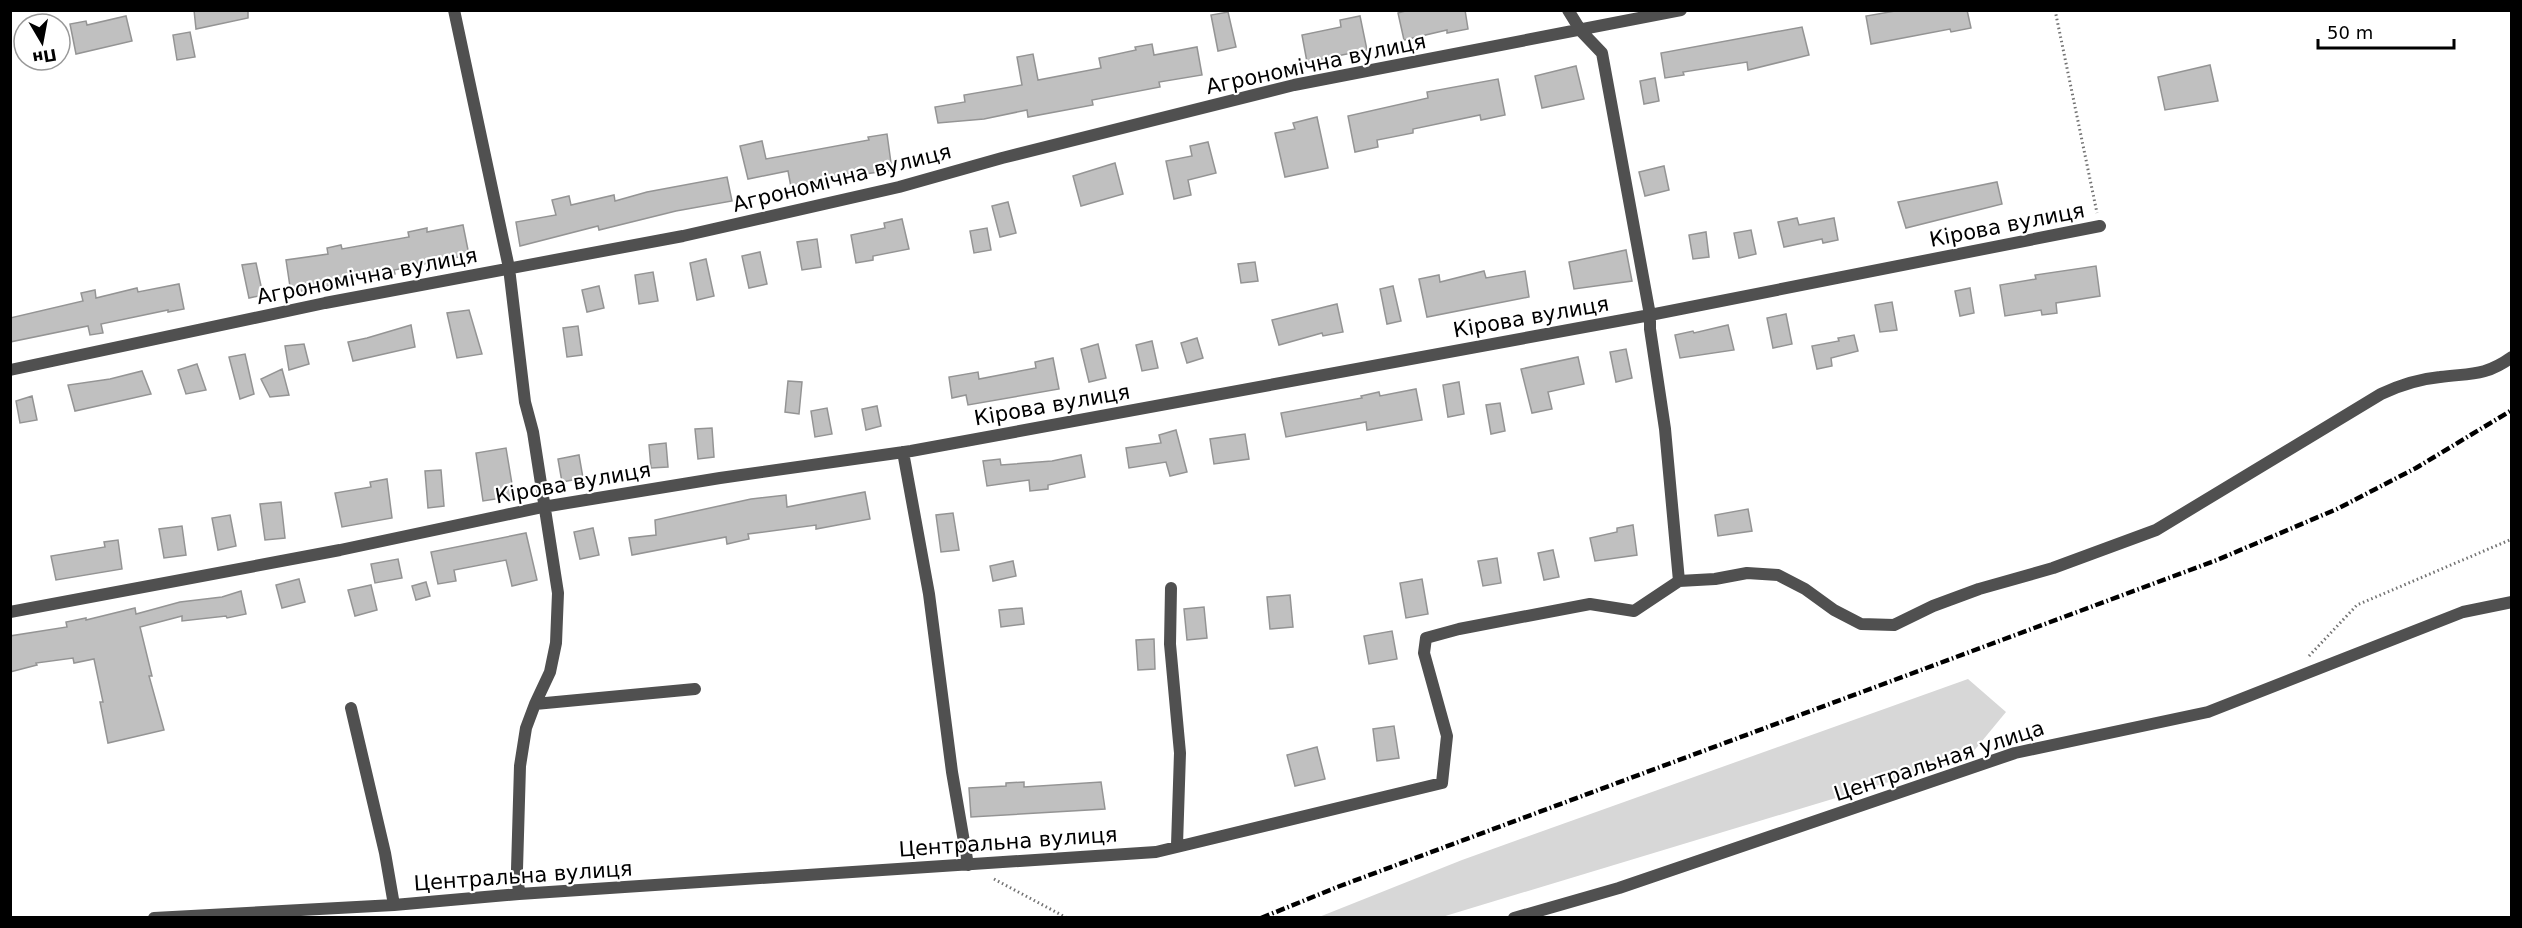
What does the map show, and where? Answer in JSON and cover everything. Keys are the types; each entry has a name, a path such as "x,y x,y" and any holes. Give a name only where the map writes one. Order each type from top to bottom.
{"street":[{"path":"454,10 509,268 525,402 558,593 556,643 550,672 526,728 520,766 517,869 519,894"},
{"path":"1568,10 1581,31 1602,53 1650,315 1650,329 1665,429 1679,581 1715,579 1747,573 1778,575 1804,589 1834,610 1862,624 1894,625 1932,606 1979,589 2054,568 2156,530 2381,394 2400,385 2440,377 2475,375 2503,364 2511,357"},
{"name":"Агрономічна вулиця","path":"10,370 324,303 683,236 899,187 1002,158 1294,85 1681,10"},
{"name":"Кірова вулиця","path":"10,612 340,550 543,507 720,478 903,452 1650,315 2100,226"},
{"path":"903,452 929,594 952,772 968,865"},
{"name":"Центральна вулиця","path":"154,918 394,905 519,894 1156,852 1177,845 1442,783 1447,736 1424,653 1426,638 1459,629 1590,604 1634,611 1679,581"},
{"path":"1171,588 1170,645 1180,753 1177,845"},
{"name":"Центральная улица","path":"1514,918 1619,888 2015,753 2208,712 2463,612 2511,602"},
{"path":"535,704 695,689"},
{"path":"351,708 385,853 394,905"}],"path":[{"path":"2055,10 2100,226"},
{"path":"2292,678 2314,648 2336,629 2357,605 2511,539"},
{"path":"968,865 1067,918"}],"shaded area":[{"path":"1968,679 2006,712 1968,758 1442,917 1319,917 1462,860"}],"building":[{"path":"194,10 248,10 248,18 196,29"},
{"path":"1409,10 1465,10 1468,29 1447,33 1447,30 1404,40 1398,13"},
{"path":"1901,10 1967,10 1971,28 1951,32 1950,29 1871,44 1866,16"},
{"path":"1228,12 1236,47 1218,51 1211,15"},
{"path":"126,16 132,41 76,54 72,24 86,21 87,25"},
{"path":"1360,16 1367,50 1307,62 1302,35 1341,27 1340,20"},
{"path":"1802,27 1809,55 1748,70 1747,62 1683,72 1684,75 1665,78 1661,53"},
{"path":"190,32 195,57 177,60 173,35"},
{"path":"1152,44 1154,55 1197,47 1202,75 1159,82 1160,87 1092,100 1093,105 1028,117 1027,110 984,119 938,123 935,107 965,102 964,95 1022,85 1017,57 1033,54 1038,80 1101,68 1099,58"},
{"path":"2210,65 2218,101 2165,110 2158,77"},
{"path":"1576,66 1584,99 1542,108 1535,76"},
{"path":"1655,78 1659,101 1644,104 1640,81"},
{"path":"1498,79 1505,115 1481,120 1480,115 1413,129 1413,133 1377,140 1378,147 1355,152 1348,116 1428,98 1427,92"},
{"path":"1317,117 1328,168 1285,177 1275,133 1295,129 1293,123"},
{"path":"887,134 892,170 851,176 852,179 833,182 832,179 791,187 788,171 748,179 740,146 762,141 766,159 869,140 868,137"},
{"path":"1208,142 1216,173 1188,180 1191,195 1174,199 1166,161 1192,156 1190,146"},
{"path":"1115,163 1123,194 1081,206 1073,176"},
{"path":"1664,166 1669,190 1645,196 1639,172"},
{"path":"727,177 732,201 676,211 599,230 598,226 520,246 516,222 556,215 552,200 569,196 571,205 614,195 615,201 647,192"},
{"path":"1997,182 2002,204 1906,228 1898,202"},
{"path":"1008,202 1016,233 1000,237 992,206"},
{"path":"1797,218 1799,225 1834,218 1838,240 1823,243 1822,239 1784,247 1778,222"},
{"path":"902,219 909,249 873,256 873,260 856,263 851,235 885,228 884,223"},
{"path":"463,225 469,255 394,270 395,274 374,278 374,276 291,293 286,260 328,254 327,248 341,245 342,249 409,237 408,232 427,228 427,232"},
{"path":"987,228 991,250 974,253 970,231"},
{"path":"1751,230 1756,254 1739,258 1734,233"},
{"path":"1706,232 1709,257 1693,259 1689,235"},
{"path":"817,239 821,267 802,270 797,242"},
{"path":"1626,250 1632,281 1574,289 1569,262"},
{"path":"760,252 767,284 749,288 742,256"},
{"path":"706,259 714,296 697,300 690,263"},
{"path":"1255,262 1258,281 1241,283 1238,264"},
{"path":"256,263 263,295 249,298 242,265"},
{"path":"2096,266 2100,296 2056,303 2057,313 2042,315 2041,310 2005,316 2000,285 2036,279 2035,275"},
{"path":"1484,271 1486,278 1525,271 1529,297 1427,317 1419,279 1439,275 1440,282"},
{"path":"653,272 658,301 639,304 635,275"},
{"path":"179,284 184,309 168,312 168,310 101,324 103,333 90,335 88,326 10,342 10,318 83,301 81,293 95,290 96,298 137,288 138,292"},
{"path":"599,286 604,308 587,312 582,290"},
{"path":"1393,286 1401,321 1387,324 1380,289"},
{"path":"1970,288 1974,313 1960,316 1955,291"},
{"path":"1892,302 1897,330 1880,332 1875,305"},
{"path":"1337,304 1343,332 1323,336 1322,333 1279,345 1272,320"},
{"path":"469,310 482,354 457,358 447,313"},
{"path":"1786,314 1792,344 1773,348 1767,318"},
{"path":"411,325 415,347 353,361 348,342"},
{"path":"1728,325 1734,350 1680,358 1675,335"},
{"path":"578,326 582,355 567,357 563,328"},
{"path":"1854,335 1858,351 1831,358 1832,366 1817,369 1812,346 1839,341 1838,338"},
{"path":"1197,338 1203,358 1187,363 1181,343"},
{"path":"1152,341 1158,368 1142,371 1136,345"},
{"path":"304,344 309,364 289,370 285,346"},
{"path":"1098,344 1106,378 1089,382 1081,349"},
{"path":"1626,349 1632,378 1616,382 1610,352"},
{"path":"245,354 254,394 240,399 229,357"},
{"path":"1578,357 1584,384 1548,392 1552,409 1532,413 1521,369"},
{"path":"1053,358 1059,389 968,405 966,395 952,398 949,377 978,372 979,379 1036,368 1035,362"},
{"path":"197,364 206,390 186,394 178,370"},
{"path":"282,369 289,395 270,397 261,379"},
{"path":"142,371 151,394 75,411 68,385 110,379"},
{"path":"788,381 802,382 799,414 785,412"},
{"path":"1459,382 1464,414 1448,417 1443,385"},
{"path":"1416,389 1422,420 1367,430 1366,422 1286,437 1281,413 1362,398 1361,396 1379,392 1380,396"},
{"path":"32,396 37,420 20,423 16,401"},
{"path":"1500,403 1505,431 1491,434 1486,405"},
{"path":"877,406 881,426 866,430 862,409"},
{"path":"827,408 832,434 815,437 811,411"},
{"path":"712,428 714,457 698,459 695,429"},
{"path":"1176,430 1187,472 1170,476 1166,462 1129,468 1126,448 1161,443 1159,435"},
{"path":"1245,434 1249,459 1214,464 1210,439"},
{"path":"666,443 668,467 651,468 649,445"},
{"path":"506,448 514,496 483,501 476,453"},
{"path":"579,455 583,478 562,482 558,459"},
{"path":"1081,455 1085,477 1048,485 1048,489 1030,491 1029,480 987,486 983,461 1000,459 1001,465 1052,461"},
{"path":"441,470 444,506 428,508 425,471"},
{"path":"387,479 392,518 342,527 335,493 371,487 370,482"},
{"path":"865,492 870,519 816,529 816,525 748,534 749,539 727,544 726,537 632,555 629,538 656,535 655,520 751,499 786,495 787,507"},
{"path":"281,502 285,538 265,540 260,504"},
{"path":"1748,509 1752,531 1718,536 1715,515"},
{"path":"953,513 959,550 941,552 936,515"},
{"path":"230,515 236,546 218,550 212,518"},
{"path":"1633,525 1637,555 1595,561 1590,538 1617,532 1617,528"},
{"path":"182,526 186,555 164,558 159,529"},
{"path":"593,528 599,555 580,559 574,532"},
{"path":"526,533 537,580 512,586 506,560 454,570 456,581 438,584 431,552"},
{"path":"118,540 122,569 56,580 51,556 105,547 104,542"},
{"path":"1553,550 1559,577 1544,580 1538,553"},
{"path":"1497,558 1501,583 1483,586 1478,561"},
{"path":"398,559 402,578 375,583 371,564"},
{"path":"1013,561 1016,576 993,581 990,566"},
{"path":"299,579 305,602 282,608 276,585"},
{"path":"1422,579 1428,614 1406,618 1400,583"},
{"path":"426,582 430,596 416,600 412,586"},
{"path":"371,585 377,610 355,616 348,590"},
{"path":"241,591 246,614 227,618 226,616 182,621 182,616 140,627 152,676 149,676 164,730 108,743 100,702 103,702 94,659 74,663 73,658 36,663 37,665 10,672 10,636 67,627 66,622 86,618 86,620 135,608 136,614 180,602 222,597"},
{"path":"1290,595 1293,627 1270,629 1267,597"},
{"path":"1204,607 1207,638 1187,640 1184,609"},
{"path":"1022,608 1024,624 1001,627 999,610"},
{"path":"1392,631 1397,659 1369,664 1364,636"},
{"path":"1154,639 1155,669 1138,670 1136,640"},
{"path":"1394,726 1399,758 1377,761 1373,729"},
{"path":"1317,747 1325,779 1295,786 1287,755"},
{"path":"1024,782 1024,787 1101,782 1105,809 971,817 969,788 1006,786 1006,783"}],"railway":[{"path":"1261,918 1340,886 2217,560 2337,509 2416,468 2512,410"}]}
